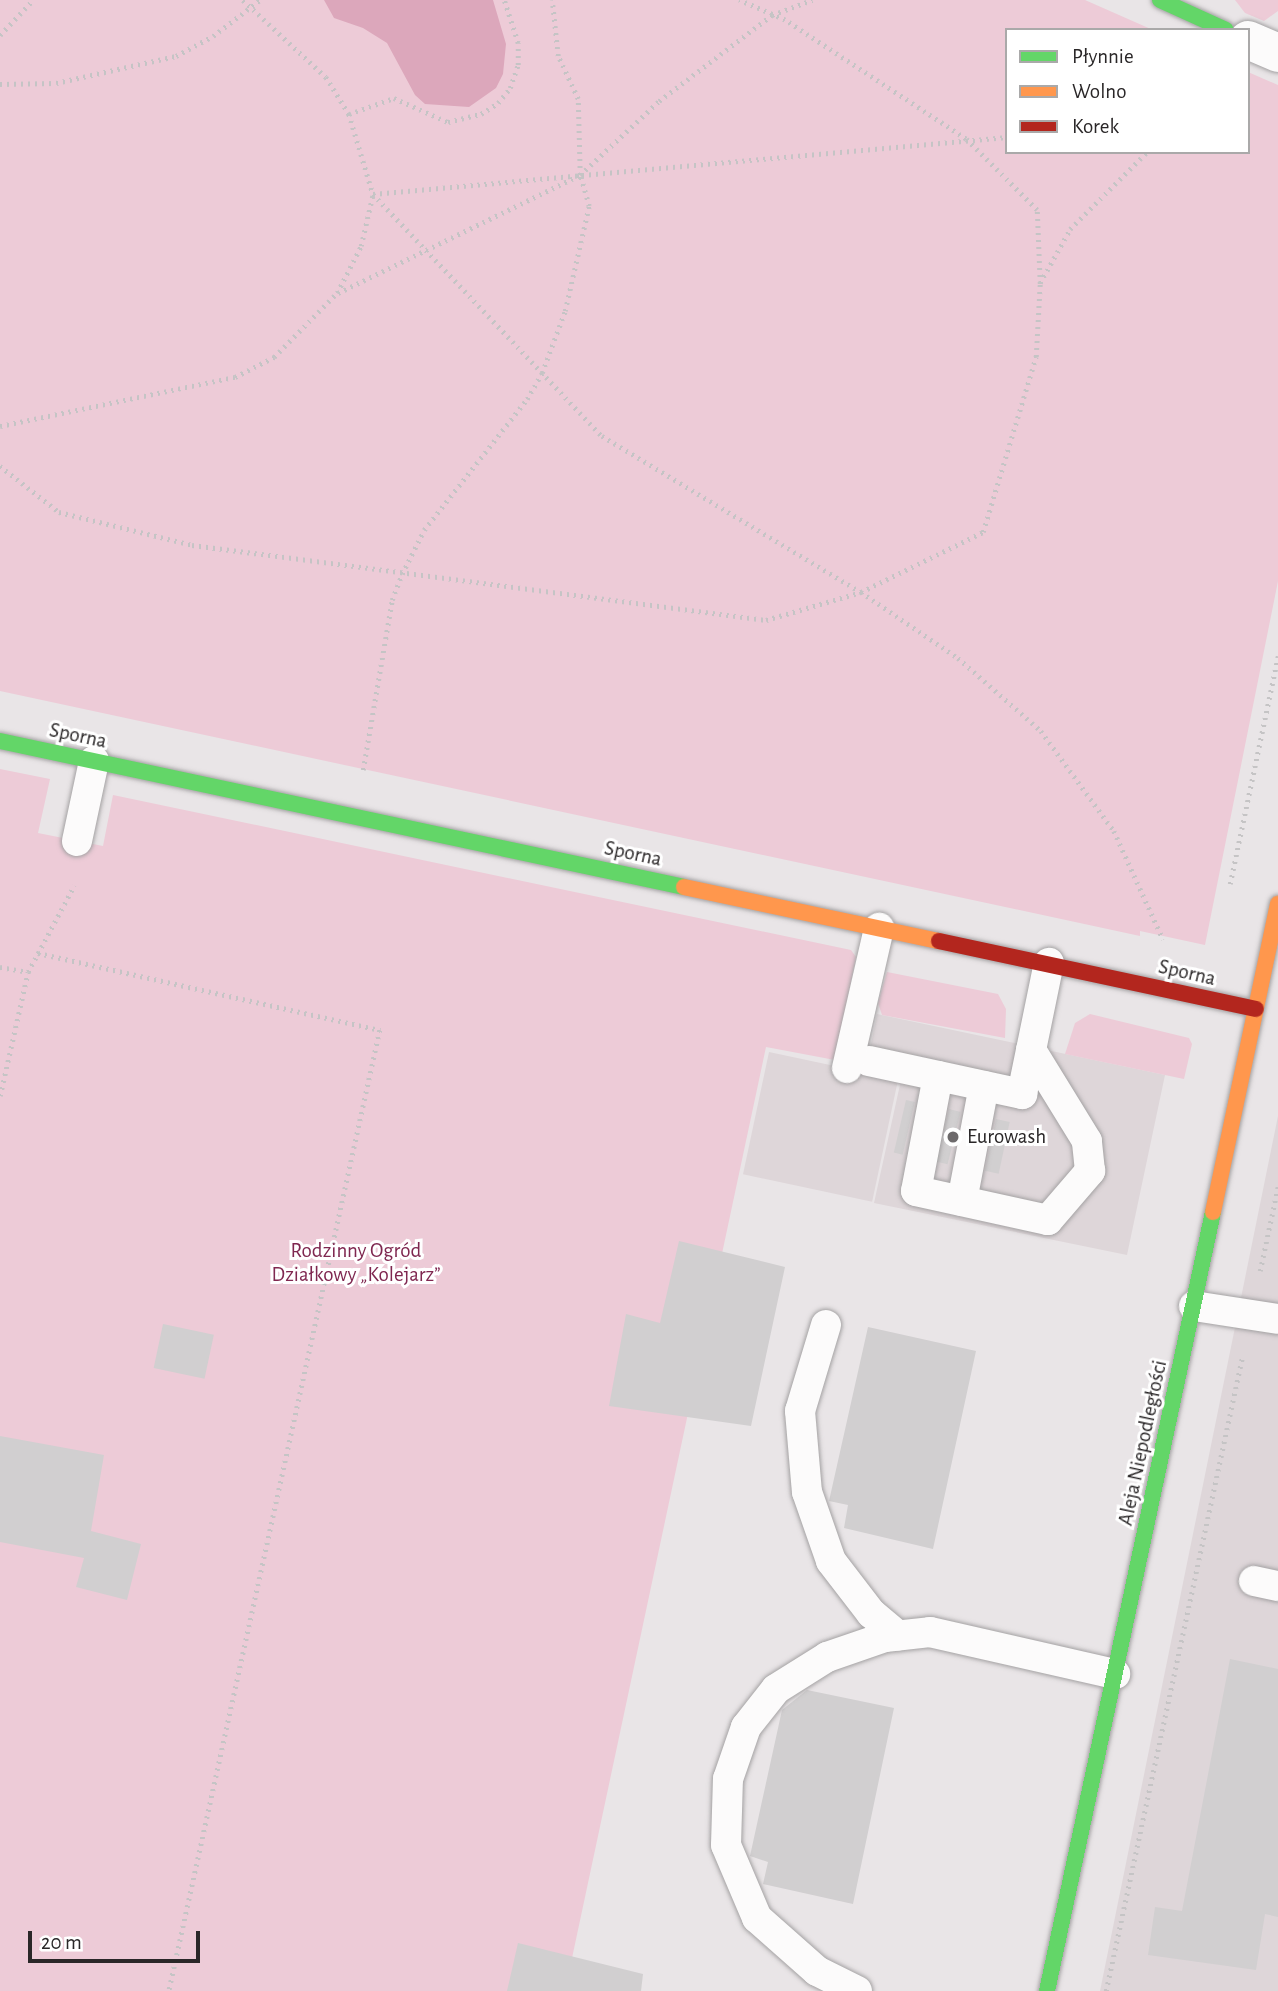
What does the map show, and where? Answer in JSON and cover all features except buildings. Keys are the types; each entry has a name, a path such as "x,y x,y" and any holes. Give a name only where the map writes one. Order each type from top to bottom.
{"street":[{"path":"1160,0 1222,28"},
{"path":"1250,41 1278,53"},
{"name":"Sporna","path":"0,741 1256,1009"},
{"name":"Aleja Niepodległości","path":"1047,1991 1278,904"}],"lane":[{"path":"77,841 94,761"},
{"path":"879,928 858,1065 938,1076 1022,1094 1049,963"},
{"path":"938,1076 916,1191 1048,1220 1090,1171 1087,1141 1031,1049"},
{"path":"962,1201 984,1086"},
{"path":"1194,1306 1265,1317"},
{"path":"826,1325 800,1411 807,1493 831,1560 871,1613 898,1636"},
{"path":"857,1991 817,1971 757,1918 726,1845 728,1779 747,1727 776,1689 827,1657 898,1636 930,1632 1115,1674"}],"path":[{"path":"0,35 33,0"},
{"path":"243,0 326,77 349,114 373,194 602,436 861,592 958,658 1041,731 1114,831 1188,995"},
{"path":"0,84 56,83 176,55 252,9 260,0"},
{"path":"349,114 394,98 448,122 471,117 498,103 510,88 517,65 518,43 504,0"},
{"path":"362,776 392,600 402,574 424,530 542,373 565,311 590,206 580,175 578,99 558,56 552,0"},
{"path":"0,466 59,512 192,544 402,574 766,620 861,592 983,532 1036,357 1040,284 1037,210 966,139 772,15 740,0"},
{"path":"337,293 580,175 659,100 772,15 812,0"},
{"path":"373,194 1005,137"},
{"path":"1040,284 1070,229 1145,154"},
{"path":"0,426 235,377 274,357 337,293 361,246 373,194"},
{"path":"1228,894 1278,656"},
{"path":"0,1096 28,972 79,876"},
{"path":"38,953 380,1030 169,1991"},
{"path":"0,967 28,972"},
{"path":"1106,1991 1265,1317 1278,1186"}],"shaded area":[{"path":"324,0 493,0 506,44 503,74 496,88 469,107 425,104 415,95 387,43 363,28 334,18"},
{"path":"877,1014 1165,1075 1127,1255 874,1203 901,1080 866,1070"},
{"path":"769,1052 898,1079 872,1202 743,1174"},
{"path":"1278,1116 1278,1991 1100,1991"}],"green space":[{"path":"0,0 1085,0 1148,28 1005,28 1005,154 1250,154 1250,73 1278,85 1278,581 1205,945 1140,931 1140,936 0,691"},
{"path":"1235,0 1278,0 1278,11 1264,21 1245,13"},
{"name":"Rodzinny Ogród Działkowy „Kolejarz”","path":"0,769 50,779 38,833 103,846 113,795 851,950 856,957 835,1060 766,1047 565,1991 0,1991"},
{"path":"887,972 998,994 1006,1009 1005,1038 882,1015 878,1003"},
{"path":"1090,1014 1189,1038 1192,1044 1184,1079 1065,1054 1075,1023"}],"traffic: fast":[{"path":"1160,0 1222,28"},
{"path":"0,741 684,887"},
{"path":"1047,1991 1213,1212"}],"traffic: slow":[{"path":"684,887 939,941"},
{"path":"1213,1212 1278,904"}],"traffic: jam":[{"path":"939,941 1256,1009"}],"place":[{"name":"Eurowash","path":"953,1137"}]}
